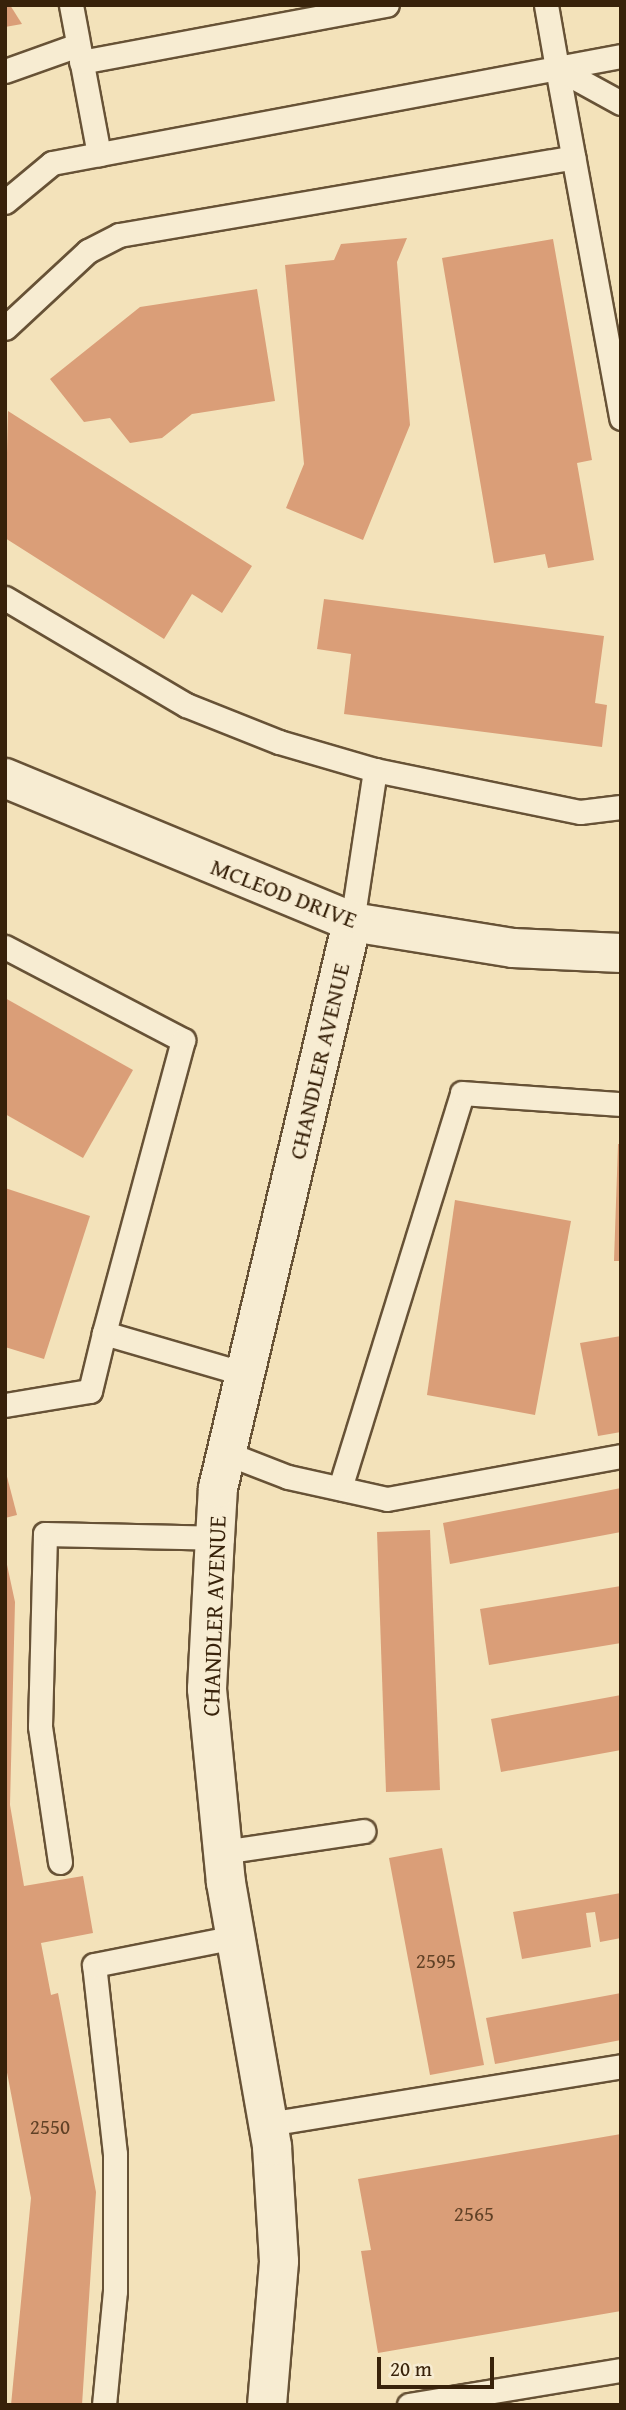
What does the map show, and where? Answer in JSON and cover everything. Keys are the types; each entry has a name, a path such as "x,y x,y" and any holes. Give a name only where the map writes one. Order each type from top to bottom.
{"street":[{"name":"MCLEOD DRIVE","path":"5,778 352,922 513,948 621,953"},
{"name":"CHANDLER AVENUE","path":"267,2405 279,2261 268,2124 223,1852 207,1689 215,1538 226,1453 352,922"}],"lane":[{"path":"71,5 99,154"},
{"path":"5,71 80,53 387,5"},
{"path":"546,5 621,418"},
{"path":"5,202 52,163 621,56"},
{"path":"557,68 621,103"},
{"path":"5,328 88,251 119,236 573,157"},
{"path":"5,598 186,705 279,742 375,770 580,812 621,807"},
{"path":"352,922 375,770"},
{"path":"5,947 183,1040 90,1391 5,1405"},
{"path":"340,1488 462,1093 621,1104"},
{"path":"104,1333 245,1374"},
{"path":"226,1453 288,1477 387,1499 621,1456"},
{"path":"60,1862 40,1726 45,1534 215,1538"},
{"path":"223,1852 363,1831"},
{"path":"104,2405 115,2291 115,2154 100,2060 94,1965 235,1937"},
{"path":"268,2124 621,2066"},
{"path":"409,2405 621,2370"}],"building":[{"path":"5,5 10,5 22,24 5,27"},
{"path":"407,238 397,262 410,425 363,540 286,508 304,464 285,265 334,260 341,244"},
{"path":"553,239 592,460 577,463 594,560 548,568 545,554 494,563 442,258"},
{"path":"257,289 275,401 192,414 162,438 130,443 110,418 84,422 50,379 140,307"},
{"path":"8,411 252,566 222,613 192,594 164,639 5,538"},
{"path":"324,599 604,636 595,703 607,705 602,747 344,714 351,654 317,649"},
{"path":"5,998 133,1070 83,1158 5,1114"},
{"path":"618,1144 621,1144 621,1261 614,1261"},
{"path":"5,1188 90,1216 44,1359 5,1347"},
{"path":"455,1200 571,1221 535,1415 427,1395"},
{"path":"621,1336 621,1432 598,1436 580,1343"},
{"path":"5,1469 17,1515 5,1518"},
{"path":"621,1488 621,1532 450,1564 443,1523"},
{"path":"430,1530 440,1790 386,1792 377,1532"},
{"path":"6,1560 15,1602 10,1805 24,1886 83,1876 93,1933 41,1943 51,1995 58,1993 96,2192 82,2405 11,2405 31,2198 5,2062"},
{"path":"621,1586 621,1643 489,1665 480,1609"},
{"path":"621,1695 621,1750 501,1772 491,1719"},
{"path":"442,1848 484,2065 430,2075 389,1858"},
{"path":"621,1893 621,1938 600,1942 595,1912 586,1913 591,1947 522,1959 513,1912"},
{"path":"621,1993 621,2040 495,2064 486,2018"},
{"path":"621,2134 621,2311 378,2353 361,2251 371,2250 358,2179"}]}
